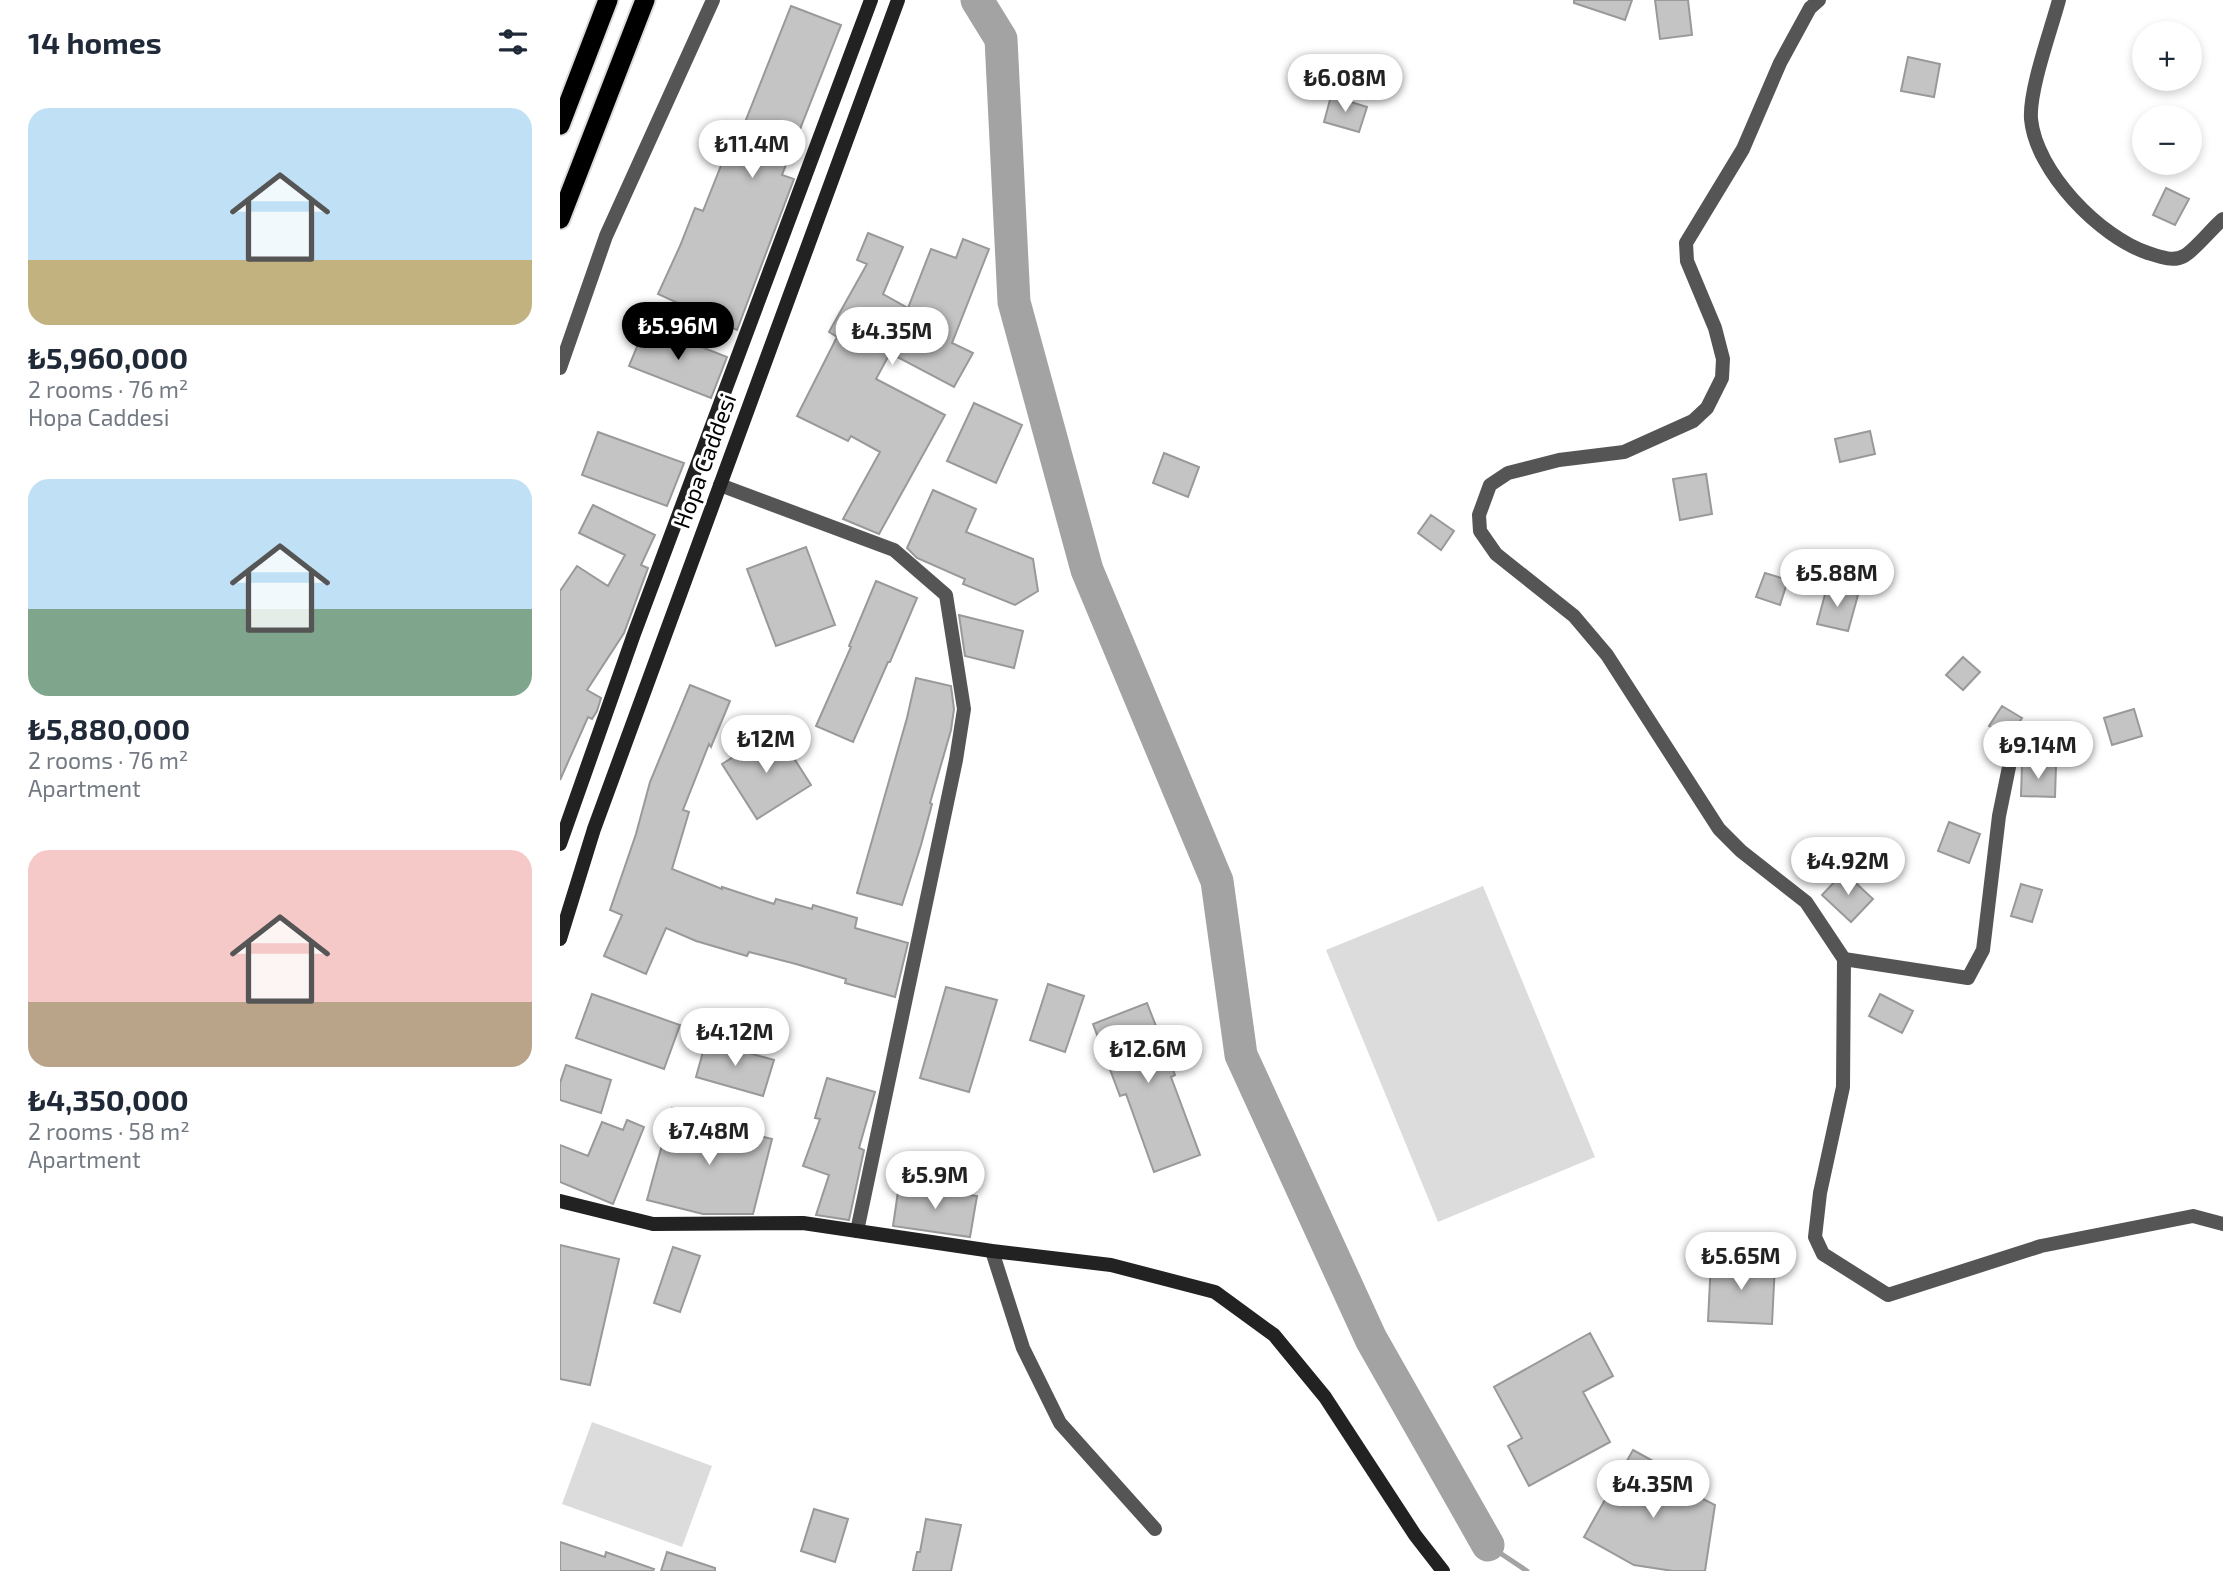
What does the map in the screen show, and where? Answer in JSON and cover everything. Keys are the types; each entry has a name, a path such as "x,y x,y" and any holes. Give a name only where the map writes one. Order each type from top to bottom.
{"highway":[{"path":"560,125 608,0"},
{"path":"560,219 645,0"}],"main road":[{"name":"Hopa Caddesi","path":"560,844 634,634 870,0"},
{"name":"Hopa Caddesi","path":"560,939 594,829 898,0"},
{"path":"560,1201 653,1224 803,1223 992,1251 1111,1265 1215,1292 1274,1335 1317,1387 1415,1535 1443,1571"}],"street":[{"path":"560,368 606,236 713,0"},
{"path":"1819,0 1810,8 1780,62 1742,149 1686,243 1687,261 1715,328 1723,359 1722,378 1707,408 1693,421 1624,452 1559,460 1508,473 1490,485 1479,515 1480,531 1496,554 1574,616 1607,655 1719,829 1741,851 1806,902 1844,959 1843,1087 1820,1193 1815,1237 1823,1254 1888,1296 2041,1246 2193,1216 2223,1224"},
{"path":"2059,0 2035,85 2031,116 2034,138 2046,164 2088,217 2131,247 2167,259 2184,256 2223,219"},
{"path":"720,485 894,550 946,595 964,709 956,760 857,1231"},
{"path":"1844,959 1968,978 1983,950 1999,816 2010,762 2028,743 2070,735"},
{"path":"992,1251 1023,1348 1059,1423 1155,1529"}],"shaded area":[{"path":"1483,886 1595,1157 1438,1222 1326,950"},
{"path":"592,1422 712,1466 682,1547 562,1504"}],"building":[{"path":"1574,0 1632,0 1625,20 1574,3"},
{"path":"1655,0 1688,0 1692,35 1660,39"},
{"path":"791,6 841,25 782,175 794,179 737,330 658,294 695,208 703,211 726,153 732,155"},
{"path":"1908,57 1940,64 1934,97 1901,91"},
{"path":"1331,96 1367,107 1359,132 1324,122"},
{"path":"2166,188 2189,199 2175,225 2153,215"},
{"path":"868,233 903,247 883,294 908,308 931,249 956,258 963,239 989,249 952,343 973,353 954,387 890,353 876,379 945,415 879,534 843,519 880,452 851,436 848,441 797,416 837,337 829,332 867,264 857,260"},
{"path":"646,325 727,357 711,398 629,366"},
{"path":"974,403 1022,425 996,483 947,461"},
{"path":"1870,431 1875,454 1840,462 1835,439"},
{"path":"598,432 684,463 667,506 582,475"},
{"path":"1164,453 1199,467 1188,497 1153,483"},
{"path":"1706,474 1712,514 1680,520 1673,479"},
{"path":"933,490 976,509 966,532 1033,559 1038,591 1015,605 963,584 965,579 917,558 907,548"},
{"path":"593,505 655,535 641,565 648,568 624,633 587,690 601,698 597,711 592,719 588,717 560,780 560,591 577,566 608,586 625,555 579,533"},
{"path":"1431,515 1454,531 1441,550 1418,533"},
{"path":"806,547 835,625 776,646 747,569"},
{"path":"1765,573 1788,580 1780,605 1756,597"},
{"path":"876,581 917,598 853,742 816,726 851,647 849,646"},
{"path":"1827,587 1858,595 1848,631 1817,624"},
{"path":"959,615 1023,631 1014,668 965,656"},
{"path":"1963,657 1980,672 1963,690 1946,675"},
{"path":"916,678 951,686 954,709 951,730 930,803 932,804 902,905 857,893"},
{"path":"690,685 730,701 711,747 709,744 683,810 689,812 672,869 722,889 774,904 776,899 812,909 813,905 857,918 855,928 908,943 895,997 845,983 846,979 796,964 749,952 747,956 696,941 666,928 646,974 604,956 622,915 610,910 636,834 650,782"},
{"path":"2002,706 2022,718 2009,738 1989,726"},
{"path":"2134,709 2142,736 2112,745 2104,718"},
{"path":"776,730 811,785 757,819 722,764"},
{"path":"2022,764 2056,765 2055,797 2021,796"},
{"path":"1949,822 1980,834 1969,863 1938,851"},
{"path":"1844,872 1873,899 1851,922 1822,895"},
{"path":"2021,884 2042,890 2032,922 2011,916"},
{"path":"1048,984 1084,996 1065,1052 1030,1040"},
{"path":"946,987 997,1000 969,1092 920,1078"},
{"path":"592,994 680,1025 664,1069 576,1038"},
{"path":"1880,994 1913,1011 1902,1033 1869,1016"},
{"path":"1147,1003 1175,1075 1171,1077 1200,1155 1154,1172 1126,1094 1120,1096 1093,1024"},
{"path":"706,1041 774,1060 763,1096 696,1077"},
{"path":"566,1065 611,1080 601,1113 560,1100 560,1083"},
{"path":"827,1078 875,1092 859,1148 864,1150 849,1220 816,1215 829,1175 803,1166 820,1119 815,1118"},
{"path":"672,1108 718,1120 717,1125 772,1139 753,1214 703,1214 647,1200"},
{"path":"627,1120 644,1127 613,1204 560,1182 560,1145 588,1156 602,1122 623,1130"},
{"path":"899,1185 977,1196 970,1237 893,1226"},
{"path":"560,1245 619,1259 590,1385 560,1379"},
{"path":"673,1247 700,1256 680,1312 654,1303"},
{"path":"1711,1261 1775,1264 1772,1324 1708,1321"},
{"path":"1590,1333 1613,1376 1583,1392 1610,1442 1529,1486 1508,1446 1522,1438 1494,1387"},
{"path":"1633,1450 1671,1471 1666,1480 1715,1505 1705,1571 1673,1571 1634,1565 1584,1537"},
{"path":"814,1509 848,1519 835,1562 801,1551"},
{"path":"926,1519 961,1525 951,1571 913,1571 917,1552 920,1552"},
{"path":"560,1542 605,1557 606,1552 654,1569 560,1571"},
{"path":"667,1552 715,1568 715,1571 661,1571"}],"waterway":[{"path":"977,0 1001,39 1014,302 1087,570 1217,881 1241,1055 1371,1339 1488,1545"},
{"path":"1488,1545 1527,1571"}]}
